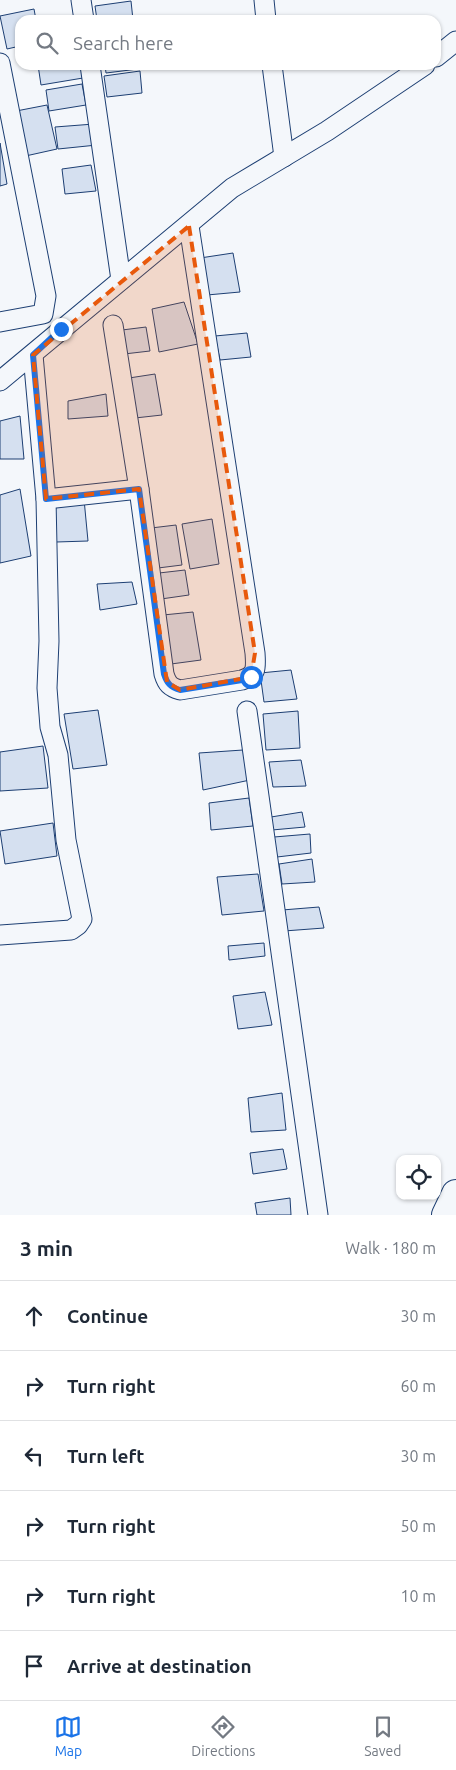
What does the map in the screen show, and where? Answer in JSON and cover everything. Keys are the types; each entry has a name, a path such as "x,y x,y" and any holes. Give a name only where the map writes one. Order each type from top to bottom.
{"highway":[{"path":"446,1215 456,1194"}],"street":[{"path":"81,0 83,15"},
{"path":"264,0 266,15"},
{"path":"441,53 456,41"},
{"path":"0,63 46,296 43,314 0,322"},
{"path":"91,70 122,280"},
{"path":"273,70 284,156"},
{"path":"0,381 232,188 327,131 418,70"},
{"path":"114,325 164,674 167,682 172,688 180,690 251,677 256,664 255,654 188,226"},
{"path":"0,936 71,930 78,925 82,918 66,840 58,755 50,727 46,499 33,355"},
{"path":"46,499 139,489"},
{"path":"247,711 318,1215"}],"highlighted area":[{"path":"189,226 255,653 251,677 180,690 167,682 139,489 46,499 33,355"}],"building":[{"path":"131,1 132,15 96,15 95,6"},
{"path":"34,9 35,15 15,15 15,47 7,49 0,16"},
{"path":"39,70 82,70 83,78 41,85"},
{"path":"106,70 130,70 106,73"},
{"path":"140,71 142,93 107,97 104,76"},
{"path":"82,84 86,105 49,111 46,90"},
{"path":"47,105 57,149 21,157 11,112"},
{"path":"94,124 97,145 58,149 55,127"},
{"path":"0,143 7,184 0,186"},
{"path":"91,165 96,191 65,194 62,169"},
{"path":"233,253 240,292 207,295 200,258"},
{"path":"184,302 198,344 159,352 152,309"},
{"path":"146,327 150,351 124,354 122,330"},
{"path":"247,333 251,357 220,360 215,336"},
{"path":"155,374 162,415 135,418 129,378"},
{"path":"106,394 108,416 68,419 68,401"},
{"path":"20,416 24,459 0,459 0,421"},
{"path":"20,489 31,556 0,563 0,495"},
{"path":"84,499 88,541 56,542 52,502"},
{"path":"212,519 219,564 190,569 182,524"},
{"path":"176,525 182,565 158,568 151,528"},
{"path":"185,570 189,595 161,599 159,573"},
{"path":"132,582 137,604 100,610 97,584"},
{"path":"193,612 201,660 171,664 163,615"},
{"path":"291,670 297,699 264,702 260,673"},
{"path":"98,710 107,765 73,769 64,714"},
{"path":"298,711 300,748 266,750 263,714"},
{"path":"43,746 48,788 0,791 0,752"},
{"path":"243,750 250,780 203,790 199,753"},
{"path":"301,760 306,786 273,787 269,762"},
{"path":"249,798 253,826 211,830 209,803"},
{"path":"302,812 305,827 272,830 271,817"},
{"path":"53,823 57,856 5,864 0,831"},
{"path":"310,834 311,853 277,857 274,837"},
{"path":"312,859 315,882 282,884 279,864"},
{"path":"258,874 264,911 222,915 217,877"},
{"path":"319,907 324,928 284,931 282,910"},
{"path":"264,943 265,956 229,960 228,946"},
{"path":"265,992 272,1025 238,1029 233,996"},
{"path":"282,1093 286,1130 251,1132 248,1098"},
{"path":"283,1149 287,1169 253,1174 250,1153"},
{"path":"290,1198 291,1215 257,1215 255,1203"}],"route":[{"path":"61,329 33,355 46,499 139,489 164,674 167,682 172,688 180,690 251,677"}]}
